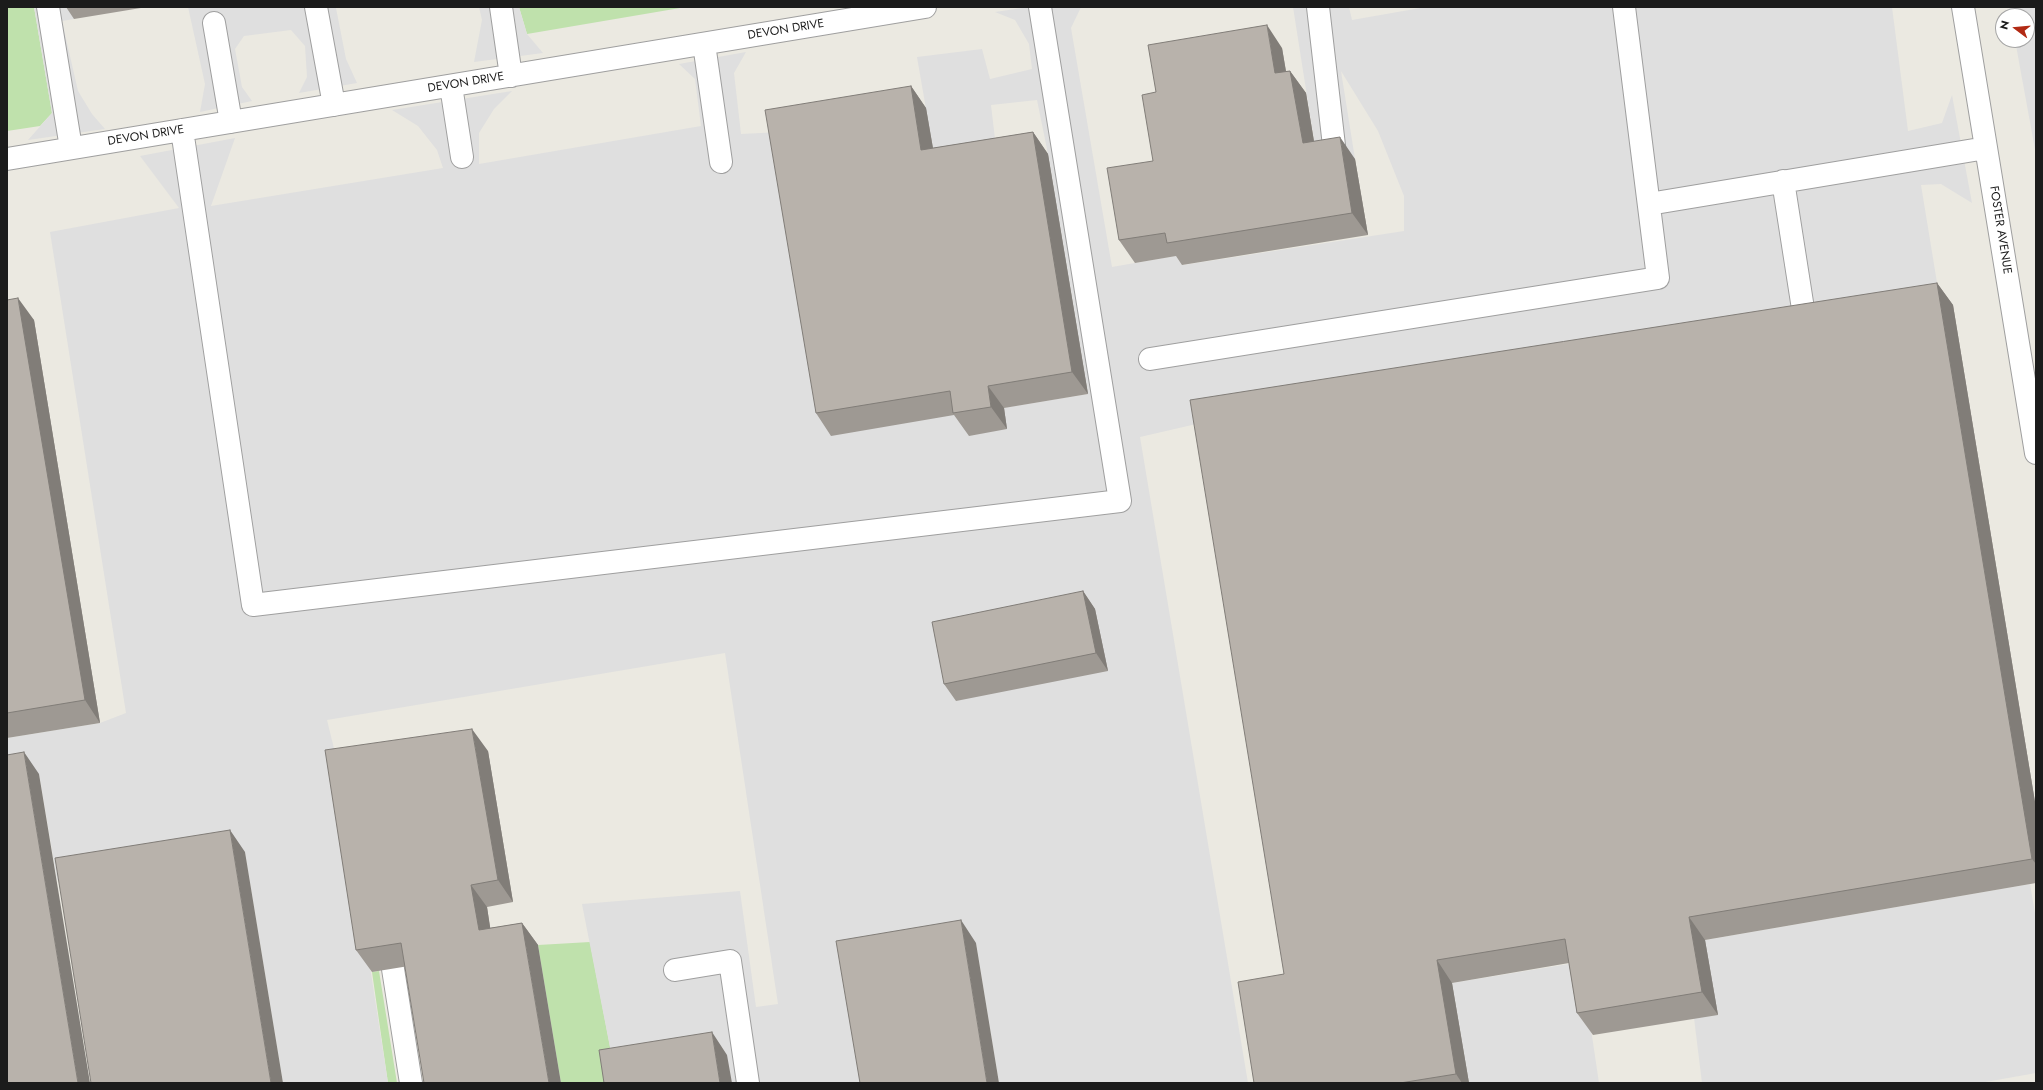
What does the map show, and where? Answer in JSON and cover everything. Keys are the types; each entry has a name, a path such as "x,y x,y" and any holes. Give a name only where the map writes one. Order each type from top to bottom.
{"street":[{"path":"48,7 71,148"},
{"path":"316,7 334,105"},
{"path":"500,7 511,76"},
{"name":"DEVON DRIVE","path":"7,159 925,7"},
{"path":"182,130 253,605 1120,502 1040,7"},
{"path":"1318,7 1336,163"},
{"path":"1150,359 1658,278 1624,7"},
{"name":"FOSTER AVENUE","path":"1963,7 2034,430 2036,453"},
{"path":"214,23 231,122"},
{"path":"704,44 721,162"},
{"path":"451,86 462,157"},
{"path":"1649,204 1986,148"},
{"path":"1783,181 1806,328"},
{"path":"675,970 730,961 748,1083"},
{"path":"393,969 411,1083"}],"green space":[{"path":"7,7 34,7 52,113 40,126 7,131"},
{"path":"519,7 686,7 527,34"},
{"path":"590,942 617,1083 561,1083 538,945"},
{"path":"379,971 397,1083 388,1083 372,972"}],"shaded area":[{"path":"34,7 72,7 74,19 62,21 78,91 92,114 105,129 28,140 52,113"},
{"path":"188,7 340,7 336,8 346,59 357,83 299,93 307,77 305,46 291,30 244,36 235,49 242,87 252,101 200,112 205,84"},
{"path":"479,7 519,7 527,34 543,53 474,62 482,20"},
{"path":"1029,7 1081,7 1071,28 1112,267 1181,255 1183,265 1404,231 1404,196 1378,131 1341,71 1355,159 1318,166 1293,7 1349,7 1352,20 1426,7 1892,7 1908,131 1942,123 1952,95 1972,203 1941,184 1921,185 1941,307 1205,422 1140,437 1248,1083 999,1083 976,943 872,1083 732,1083 615,1073 582,904 740,891 756,1007 778,1004 725,653 327,720 340,773 388,1083 283,1083 245,852 71,880 57,880 39,774 7,780 7,738 100,723 126,713 50,232 179,208 140,156 235,138 211,206 443,168 437,150 418,126 392,110 512,91 494,109 479,133 479,164 701,126 695,79 679,64 746,52 734,73 741,134 781,132 965,414 1088,394 1048,154 1037,100 991,105 995,139 933,149 917,57 982,49 990,79 1032,69 1029,44 1015,20 995,12"},
{"path":"2036,7 2036,155 2016,48 2035,48 2035,8 2009,8"},
{"path":"2030,884 2036,919 2036,1073 1980,1083 1702,1083 1694,1018 1705,940"},
{"path":"1581,962 1599,1083 1469,1083 1452,983"}],"building":[{"path":"1267,25 1275,73 1290,71 1303,143 1340,137 1352,213 1167,243 1165,233 1119,240 1107,168 1153,161 1142,95 1156,92 1148,45"},
{"path":"911,86 921,150 1033,132 1072,372 988,386 991,407 953,413 950,391 816,413 765,110"},
{"path":"1937,283 2032,859 1689,917 1702,992 1577,1013 1565,939 1437,960 1456,1074 1400,1083 1254,1083 1238,982 1284,974 1190,400"},
{"path":"18,298 85,700 7,713 7,300"},
{"path":"1083,591 1096,653 944,684 932,622"},
{"path":"472,729 498,880 471,885 479,930 522,923 549,1083 424,1083 401,943 356,950 325,750"},
{"path":"24,752 78,1083 7,1083 7,755"},
{"path":"230,830 271,1083 91,1083 55,858"},
{"path":"961,920 987,1083 860,1083 836,941"},
{"path":"712,1032 720,1083 604,1083 599,1050"}]}
